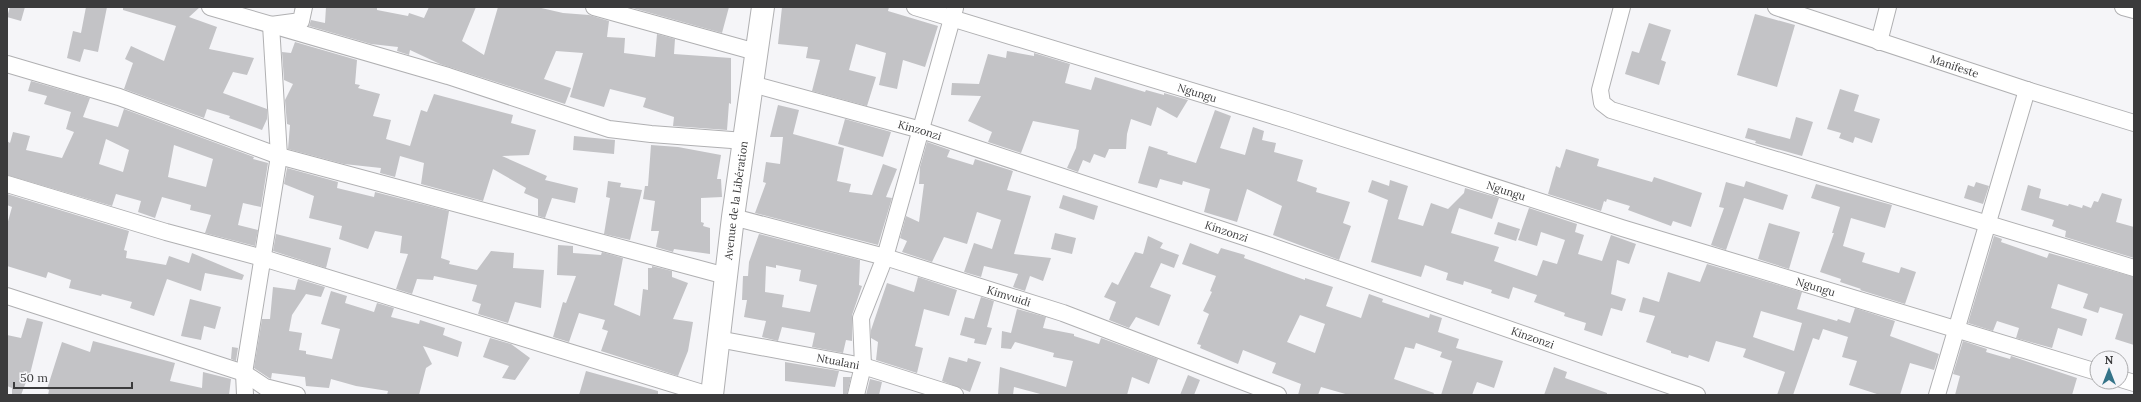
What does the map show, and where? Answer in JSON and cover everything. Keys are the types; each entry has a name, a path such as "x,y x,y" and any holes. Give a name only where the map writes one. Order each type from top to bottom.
{"highway":[{"name":"Avenue de la Libération","path":"710,395 733,217 763,7"}],"street":[{"path":"210,7 448,76 609,129 651,134 745,140"},
{"path":"271,25 301,22 304,7"},
{"path":"594,7 756,52"},
{"name":"Ngungu","path":"915,7 954,12 1629,230 2089,370"},
{"path":"1622,7 1600,90 1602,103 1611,110 2134,268"},
{"name":"Manifeste","path":"1776,7 2027,90 2134,123"},
{"path":"1879,42 1888,7"},
{"path":"2123,7 2134,10"},
{"path":"856,395 863,366 861,318 885,257 954,12"},
{"path":"245,395 244,373 279,156 271,25"},
{"path":"7,64 119,97 279,156 726,276"},
{"name":"Kinzonzi","path":"752,84 921,130 1265,244 1697,395"},
{"path":"1937,395 2027,90"},
{"path":"7,184 166,232 263,258 710,395"},
{"name":"Kimvuidi","path":"733,217 885,257 1063,313 1278,395"},
{"path":"7,296 244,373 265,387 296,395"},
{"name":"Ntualani","path":"718,338 863,366 955,395"}],"building":[{"path":"10,7 25,7 21,21 7,17"},
{"path":"86,7 107,7 98,52 84,49 80,62 67,58 73,31 81,33"},
{"path":"123,7 200,7 189,17 217,27 209,49 254,58 247,75 233,72 223,93 267,109 267,119 262,130 229,118 230,116 207,109 204,118 124,89 133,63 125,59 131,46 164,61 176,26 123,10"},
{"path":"326,7 377,7 377,10 408,16 409,13 424,18 429,7 476,7 462,41 484,55 498,7 537,7 563,13 589,15 609,21 607,37 625,38 624,53 655,57 657,34 675,39 674,54 731,58 731,104 729,103 727,130 673,126 674,117 643,107 646,98 610,89 604,107 570,97 583,53 556,51 544,79 571,88 565,104 440,64 410,50 409,55 397,51 398,47 371,44 309,26 311,20 325,23"},
{"path":"629,7 729,7 722,33"},
{"path":"782,7 889,7 888,11 938,26 925,67 903,60 897,89 879,85 886,53 856,44 849,70 876,77 867,106 812,91 820,60 806,58 808,47 778,44"},
{"path":"1755,14 1795,25 1777,87 1737,75"},
{"path":"1649,23 1671,30 1661,60 1666,62 1659,85 1625,74 1632,51 1639,53"},
{"path":"295,42 357,60 355,84 360,85 358,88 380,94 373,116 391,120 386,139 410,146 421,110 427,112 434,94 513,115 511,123 536,130 529,155 502,156 547,176 545,180 578,188 575,203 552,198 545,218 538,216 538,199 524,193 526,188 493,169 483,201 421,184 424,163 400,156 395,177 380,173 381,168 344,164 288,149 290,125 287,124 285,100 293,84 284,80 282,52 291,53"},
{"path":"1007,51 1034,56 1034,53 1070,64 1065,83 1091,90 1095,77 1145,92 1146,90 1164,95 1164,93 1188,100 1177,118 1157,107 1151,126 1131,119 1127,134 1126,149 1109,149 1105,158 1094,154 1090,163 1083,160 1078,172 1067,168 1076,148 1079,130 1033,121 1021,153 988,142 992,132 968,121 981,96 951,95 952,83 979,84 988,54 1006,58"},
{"path":"31,81 90,98 83,117 118,127 124,109 254,157 253,159 268,163 261,207 243,203 238,225 258,230 255,246 205,233 211,215 190,210 191,205 162,197 155,218 138,212 141,201 116,194 112,206 7,175 7,141 10,143 13,132 30,136 26,150 62,158 74,132 66,129 71,112 44,104 47,96 28,91","holes":["106,139 129,150 123,172 99,164","174,145 213,159 206,187 168,177"]},
{"path":"1840,89 1859,95 1854,111 1880,119 1872,143 1855,137 1853,143 1839,138 1841,133 1827,129"},
{"path":"778,105 799,110 793,134 844,148 837,181 851,184 849,192 872,195 883,164 897,169 886,197 892,198 878,245 755,213 766,183 763,182 766,162 780,164 783,137 770,137"},
{"path":"1215,110 1231,116 1220,148 1245,155 1253,127 1264,131 1262,140 1276,143 1274,152 1303,160 1297,181 1317,188 1316,192 1350,202 1343,223 1351,226 1339,260 1273,235 1282,206 1247,189 1237,222 1204,212 1210,189 1183,181 1182,185 1160,179 1157,188 1138,183 1149,146 1168,152 1167,154 1196,163"},
{"path":"1796,117 1813,122 1802,156 1755,143 1756,141 1745,138 1748,128 1790,139"},
{"path":"845,119 891,132 883,157 838,144"},
{"path":"574,136 615,140 614,154 573,150"},
{"path":"927,142 950,150 947,157 973,165 975,159 1013,171 1007,190 1031,196 1014,254 1051,258 1043,281 1030,276 1025,291 1013,287 1018,274 984,266 981,277 964,272 974,243 992,249 1001,220 977,212 967,244 944,237 932,262 902,252 907,241 900,238 906,216 919,222 924,184 919,184 920,167"},
{"path":"651,145 678,147 721,155 717,179 721,179 722,197 701,198 701,222 704,223 703,226 710,228 710,254 674,249 673,252 656,247 659,231 651,231 655,201 643,199 645,186 648,186"},
{"path":"1566,149 1599,159 1597,166 1652,182 1654,177 1702,193 1691,227 1673,221 1671,226 1628,210 1630,206 1607,199 1606,202 1604,201 1601,211 1548,194 1556,166 1560,168"},
{"path":"287,168 338,182 337,188 374,197 375,192 449,211 441,258 450,261 449,264 477,270 491,251 514,253 513,268 544,270 541,308 515,302 508,323 478,314 481,304 472,301 477,285 434,276 433,280 417,279 412,294 396,289 408,254 400,253 402,236 375,231 368,249 339,239 342,226 309,218 314,196 284,184"},
{"path":"1372,180 1389,186 1390,180 1408,186 1398,219 1423,226 1431,203 1448,209 1464,193 1465,188 1499,198 1492,219 1459,208 1451,233 1499,247 1494,261 1537,276 1543,260 1557,264 1565,240 1541,232 1537,246 1518,240 1529,208 1577,224 1575,232 1584,235 1578,254 1602,261 1611,235 1636,244 1629,264 1617,260 1611,294 1626,299 1622,311 1611,308 1602,336 1584,330 1586,323 1564,316 1565,313 1534,302 1537,295 1513,287 1509,299 1491,293 1492,290 1464,281 1463,285 1446,280 1448,273 1425,265 1421,277 1371,262 1388,200 1368,192"},
{"path":"608,181 621,183 620,187 642,190 630,240 604,234 610,198 606,197"},
{"path":"1746,181 1788,195 1783,210 1744,198 1726,250 1711,245 1724,208 1719,207 1726,182 1744,187"},
{"path":"1976,182 1989,186 1983,204 1964,198 1968,185 1974,187"},
{"path":"1816,184 1892,205 1885,228 1851,218 1843,246 1865,253 1862,262 1899,273 1901,267 1916,272 1905,304 1860,290 1861,289 1840,282 1841,279 1820,272 1834,233 1832,233 1840,207 1811,198"},
{"path":"2028,185 2041,189 2039,198 2068,206 2069,204 2082,208 2083,205 2091,208 2094,201 2098,202 2102,193 2122,199 2116,222 2134,227 2134,258 2065,237 2066,231 2052,226 2054,220 2021,210"},
{"path":"7,194 129,231 124,250 127,251 126,258 166,265 169,256 189,263 192,253 244,275 242,280 205,273 201,291 167,279 154,316 130,308 132,302 102,294 101,296 69,288 71,280 48,272 46,278 7,266 7,225 12,207 7,205"},
{"path":"1063,195 1098,206 1094,220 1059,208"},
{"path":"1498,222 1520,229 1516,241 1494,234"},
{"path":"1769,223 1800,232 1789,269 1758,259"},
{"path":"1055,233 1076,238 1072,254 1051,249"},
{"path":"276,234 331,248 326,268 273,251"},
{"path":"759,234 860,260 859,285 862,286 852,315 852,341 846,340 843,353 812,347 815,333 782,327 778,341 762,337 766,321 744,317 747,300 742,300 743,276 748,276 749,262","holes":["776,265 801,270 799,281 817,285 810,312 782,307 784,295 765,292 766,266 776,268"]},
{"path":"1148,236 1163,243 1160,248 1179,255 1174,268 1161,263 1150,287 1171,295 1159,326 1136,317 1129,328 1109,320 1116,302 1104,297 1112,282 1118,285 1135,252 1143,254"},
{"path":"1994,236 2002,239 2001,242 2047,258 2049,253 2134,277 2134,345 2115,339 2123,314 2100,307 2098,313 2083,308 2088,294 2058,284 2051,308 2087,319 2082,336 2058,328 2052,348 2016,338 2019,328 1997,321 1993,331 1968,323"},
{"path":"1190,243 1218,254 1221,248 1245,255 1244,258 1305,280 1305,278 1333,287 1326,306 1361,318 1369,294 1383,299 1382,302 1429,318 1430,314 1442,318 1438,332 1459,339 1456,348 1503,361 1494,388 1477,382 1472,395 1441,395 1452,361 1440,357 1442,352 1416,343 1414,349 1405,347 1394,379 1434,393 1433,395 1349,395 1321,387 1318,395 1298,395 1301,384 1272,373 1276,363 1243,350 1238,364 1200,348 1201,345 1197,344 1209,314 1203,311 1212,292 1210,291 1216,276 1182,264","holes":["1300,315 1325,324 1315,353 1287,342"]},
{"path":"558,245 573,246 573,253 601,255 602,252 623,258 614,305 640,316 643,289 648,290 648,268 652,268 652,266 672,271 672,277 688,283 673,319 693,322 688,351 678,376 601,351 608,331 602,329 605,320 579,313 569,342 553,337 563,302 566,303 576,276 557,275"},
{"path":"1707,264 1802,292 1797,309 1837,321 1838,319 1850,323 1855,308 1895,321 1890,336 1939,354 1934,370 1910,363 1900,395 1880,395 1849,385 1857,361 1842,357 1848,337 1823,329 1819,340 1813,338 1793,395 1777,395 1785,372 1743,357 1746,349 1716,341 1709,362 1689,355 1688,358 1671,353 1671,351 1646,342 1655,316 1639,312 1643,297 1659,302 1668,272 1700,282","holes":["1761,311 1802,323 1794,351 1753,337"]},
{"path":"918,277 957,290 949,316 924,309 915,346 923,348 917,373 876,360 878,342 871,338 871,330 887,283 914,292"},
{"path":"298,279 325,287 321,297 306,294 292,315 289,331 302,333 299,350 306,351 306,354 332,359 340,329 321,324 331,291 347,296 345,303 374,312 377,303 394,308 391,317 419,324 420,320 445,328 443,335 462,342 458,357 423,346 432,364 426,368 419,395 387,395 388,391 356,386 331,379 329,388 306,386 305,377 272,373 271,379 254,368 262,319 270,319 273,287 295,290"},
{"path":"981,297 994,301 987,327 992,328 986,345 974,343 975,339 960,335 965,317 974,319"},
{"path":"190,299 221,307 215,329 204,326 201,340 181,336"},
{"path":"1017,309 1046,317 1043,328 1074,334 1074,336 1099,344 1101,338 1158,359 1149,384 1132,377 1127,395 1044,395 1014,387 1013,395 998,395 1000,367 1066,387 1073,361 1053,357 1054,353 1015,342 1011,349 1001,348 1002,331 1011,333"},
{"path":"27,318 43,322 28,382 26,382 21,395 12,395 12,388 7,386 7,335 21,338"},
{"path":"490,338 511,344 530,358 515,380 502,378 509,366 483,357"},
{"path":"93,341 175,363 170,381 202,388 203,372 231,379 229,395 48,395 49,390 47,389 62,342 90,352"},
{"path":"1963,341 1987,349 1986,352 2010,359 2011,356 2077,378 2072,395 1955,395 1960,376 1953,374"},
{"path":"232,347 238,348 236,361 231,359"},
{"path":"949,357 967,362 968,358 981,362 970,392 942,381"},
{"path":"785,362 839,371 835,387 785,381"},
{"path":"1554,367 1567,372 1565,378 1607,393 1607,395 1544,395"},
{"path":"586,371 658,391 658,395 579,395"},
{"path":"1188,375 1200,380 1194,395 1180,395"},
{"path":"843,377 851,377 847,395 843,395"},
{"path":"870,379 882,382 879,395 866,395"}]}
